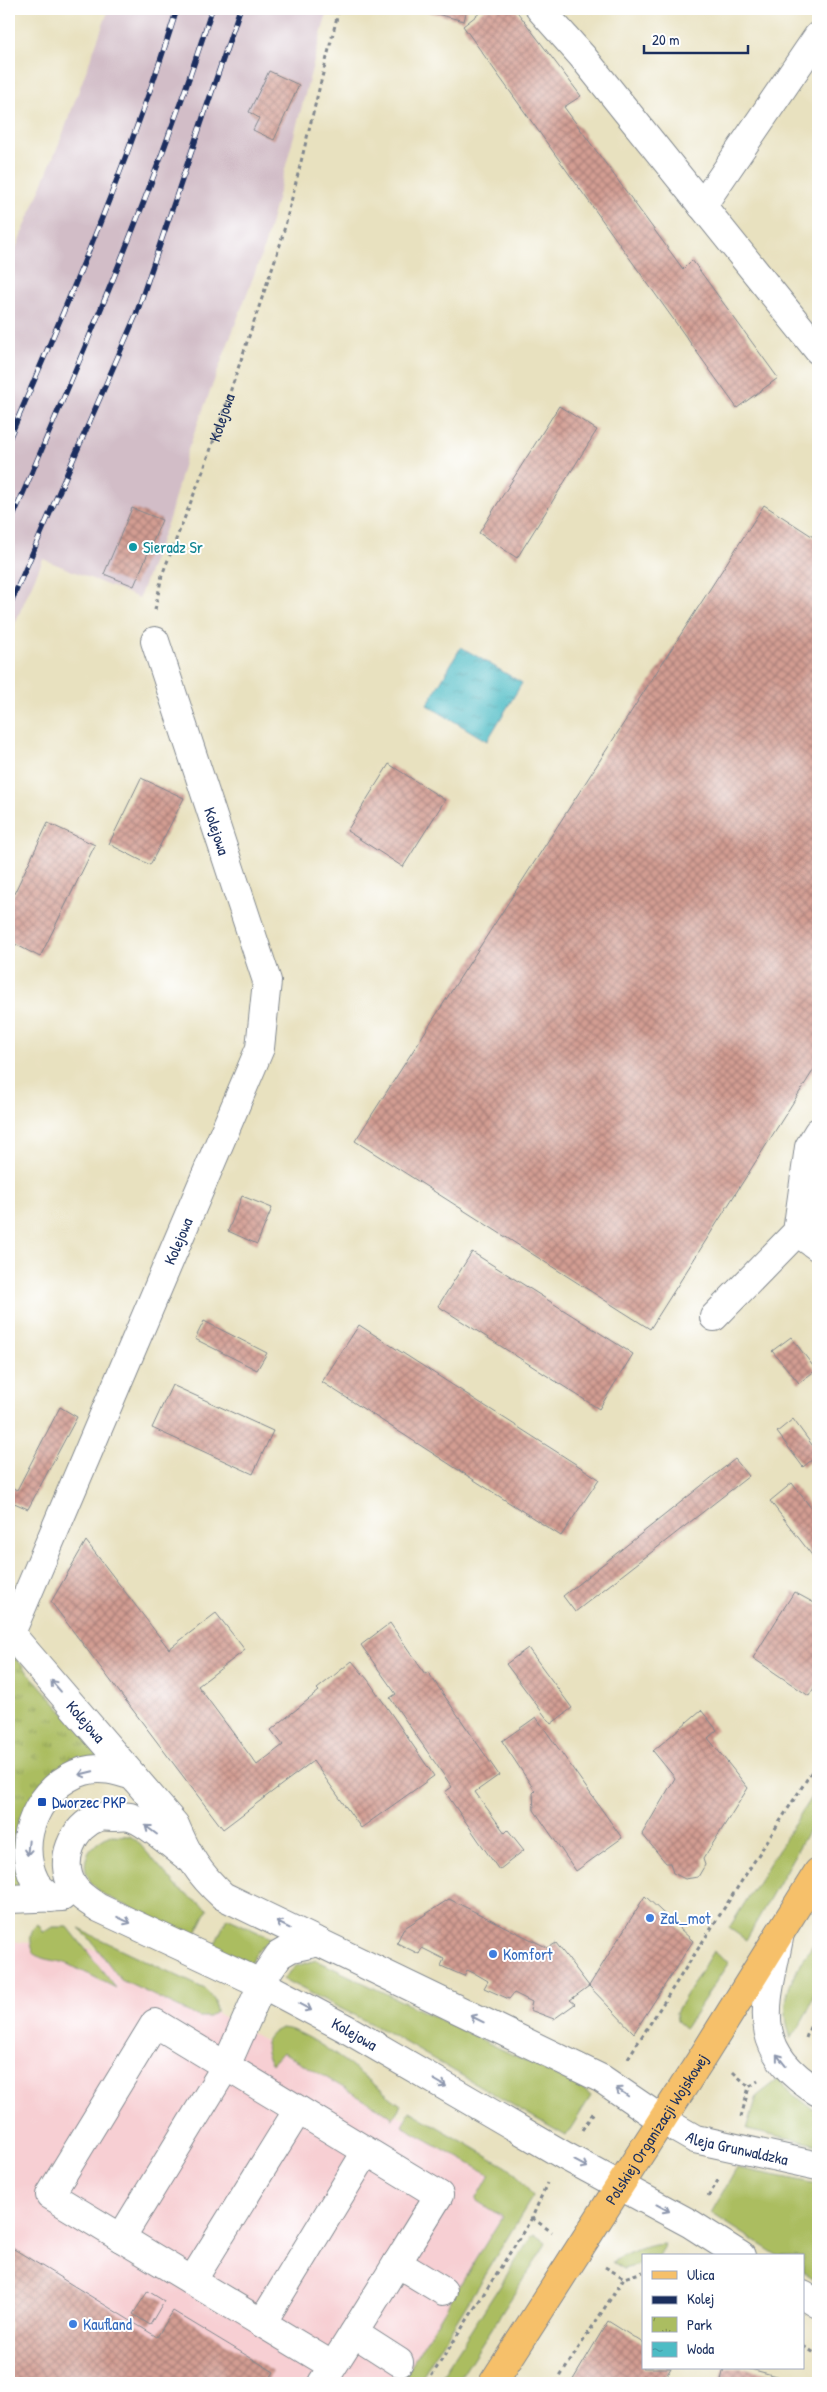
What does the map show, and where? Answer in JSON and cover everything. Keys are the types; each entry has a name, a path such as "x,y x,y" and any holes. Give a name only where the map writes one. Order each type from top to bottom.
{"main road":[{"name":"Polskiej Organizacji Wojskowej","path":"493,2383 818,1872"}],"street":[{"path":"540,9 582,56 818,350"},
{"path":"702,206 818,36"},
{"name":"Kolejowa","path":"155,641 267,981 260,1048 10,1633 175,1825 190,1859 204,1879 223,1896 602,2079 662,2120"},
{"path":"714,1317 808,1239 809,1147 818,1132"},
{"path":"51,1898 35,1882 26,1855 30,1827 42,1802 59,1785 84,1771 112,1769 133,1776"},
{"name":"Kolejowa","path":"190,1859 129,1816 100,1817 86,1824 74,1837 67,1853 67,1870 72,1886 81,1896 99,1908 262,1984 345,2028 620,2185"},
{"path":"9,1899 81,1896"},
{"path":"780,1934 766,2013 769,2038 774,2051 782,2062 794,2074 818,2092"},
{"path":"121,2238 226,2066 262,1984 279,1955 291,1948 319,1942"},
{"path":"155,2023 298,2110 439,2195 328,2375 262,2323 50,2195 155,2023"},
{"path":"192,2281 298,2110"},
{"name":"Aleja Grunwaldzka","path":"662,2120 695,2139 818,2166"},
{"path":"262,2323 366,2152"},
{"path":"620,2185 691,2224 738,2254"},
{"path":"396,2263 443,2291"},
{"path":"804,2296 818,2304"},
{"path":"354,2334 399,2362"}],"path":[{"name":"Kolejowa","path":"155,641 155,610 162,575 205,466 281,242 339,9"},
{"path":"625,2062 818,1762"},
{"path":"805,2040 818,2006"},
{"path":"732,2072 749,2087 740,2119"},
{"path":"580,2133 594,2110"},
{"path":"707,2198 722,2174"},
{"path":"427,2383 532,2218 546,2184"},
{"path":"532,2218 552,2232"},
{"path":"605,2267 624,2278"},
{"path":"556,2383 624,2278 642,2272"},
{"path":"804,2347 818,2355 816,2383"}],"shaded area":[{"path":"109,9 328,9 263,251 186,455 170,516 139,598 43,559 9,637 9,265 62,136"},
{"path":"9,1941 107,1951 499,2172 515,2207 411,2383 9,2383"}],"green space":[{"path":"9,1651 107,1761 44,1781 13,1837 30,1886 9,1889"},
{"path":"818,1786 818,1814 746,1940 729,1928"},
{"path":"111,1835 130,1836 136,1840 180,1890 208,1909 194,1937 106,1896 90,1880 85,1864 87,1855 100,1841"},
{"path":"227,1918 271,1938 255,1954 251,1964 214,1946"},
{"path":"38,1924 44,1933 53,1927 68,1927 116,1988 67,1964 39,1957 32,1949 31,1942 33,1930"},
{"path":"79,1929 205,1989 215,2000 216,2012 209,2017 199,2017 121,1980 89,1938"},
{"path":"818,1937 818,1967 815,1991 807,2013 791,2039 786,2009 790,1985 795,1973"},
{"path":"713,1951 729,1962 685,2028 677,2021 676,2012"},
{"path":"316,1960 582,2088 591,2096 566,2136 385,2031 283,1979 296,1966"},
{"path":"282,2028 294,2031 325,2048 401,2105 392,2120 391,2116 283,2052 272,2064 266,2053 266,2043 271,2034"},
{"path":"779,2079 791,2093 818,2112 818,2145 747,2129 757,2096"},
{"path":"410,2111 507,2167 515,2173 533,2196 418,2383 400,2383 502,2217 477,2201 490,2175 402,2126"},
{"path":"737,2168 818,2184 818,2282 804,2273 804,2254 775,2254 711,2213"},
{"path":"535,2234 546,2242 542,2250 457,2383 437,2383 532,2236"},
{"path":"665,2244 659,2254 642,2254 642,2264 623,2269 612,2262 625,2255 650,2246"}],"water":[{"path":"461,647 522,683 487,741 427,705"}],"building":[{"path":"417,9 467,9 464,21"},
{"path":"485,9 515,9 581,96 564,107 683,269 692,260 778,378 737,408 463,26"},
{"path":"269,71 299,85 274,140 253,130 259,118 249,112"},
{"path":"559,406 597,430 517,558 479,533"},
{"path":"764,505 818,540 818,1063 650,1329 355,1141"},
{"name":"Sieradz Sr","path":"132,508 162,520 134,586 104,574"},
{"path":"389,764 445,800 403,867 347,831"},
{"path":"141,778 184,798 150,865 109,844"},
{"path":"48,823 95,845 40,957 9,941 9,904"},
{"path":"242,1196 272,1208 257,1244 228,1231"},
{"path":"472,1252 633,1354 599,1409 438,1306"},
{"path":"204,1321 267,1353 257,1370 195,1339"},
{"path":"359,1325 599,1479 561,1536 322,1382"},
{"path":"791,1337 816,1370 799,1383 772,1351"},
{"path":"172,1385 273,1431 253,1474 152,1428"},
{"path":"60,1407 77,1417 28,1509 12,1502 9,1508 9,1486 17,1490"},
{"path":"793,1419 818,1453 803,1467 777,1432"},
{"path":"735,1459 749,1476 575,1612 563,1596"},
{"path":"792,1483 818,1517 818,1563 770,1501"},
{"path":"86,1541 169,1649 216,1613 245,1650 198,1686 257,1765 283,1745 271,1730 352,1661 368,1680 434,1776 361,1828 313,1761 223,1829 51,1602"},
{"path":"794,1592 818,1605 818,1681 809,1696 753,1658"},
{"path":"390,1623 425,1674 428,1672 499,1775 475,1792 505,1833 508,1830 524,1850 499,1870 445,1792 452,1787 390,1698 396,1694 361,1645"},
{"path":"528,1648 572,1708 551,1724 506,1664"},
{"path":"701,1710 717,1730 708,1738 748,1788 703,1859 705,1865 698,1877 685,1879 673,1873 670,1863 666,1863 642,1834 675,1778 653,1751"},
{"path":"536,1717 622,1838 576,1871 534,1810 533,1793 535,1791 502,1741"},
{"path":"645,1896 693,1941 634,2033 589,1986"},
{"path":"449,1899 548,1948 556,1943 589,1986 570,2000 575,2004 554,2019 530,2010 532,2002 514,1993 509,1999 484,1988 488,1981 476,1974 467,1970 464,1976 441,1966 444,1959 422,1948 419,1954 397,1943 403,1929"},
{"name":"Kaufland","path":"9,2246 157,2337 173,2311 274,2372 267,2383 9,2383"},
{"path":"148,2291 164,2301 150,2325 133,2314"},
{"path":"608,2321 642,2342 642,2370 670,2370 662,2383 571,2383"},
{"path":"724,2370 754,2370 794,2381 794,2383 734,2383 721,2380"}],"railway":[{"path":"9,439 99,226 140,118 177,9"},
{"path":"9,526 117,270 167,140 212,9"},
{"path":"9,607 136,315 240,9"}],"place":[{"name":"Sieradz Sr","path":"133,547"},
{"name":"Dworzec PKP","path":"42,1802"},
{"name":"Zal_mot","path":"650,1918"},
{"name":"Komfort","path":"493,1954"},
{"name":"Kaufland","path":"73,2324"}]}
